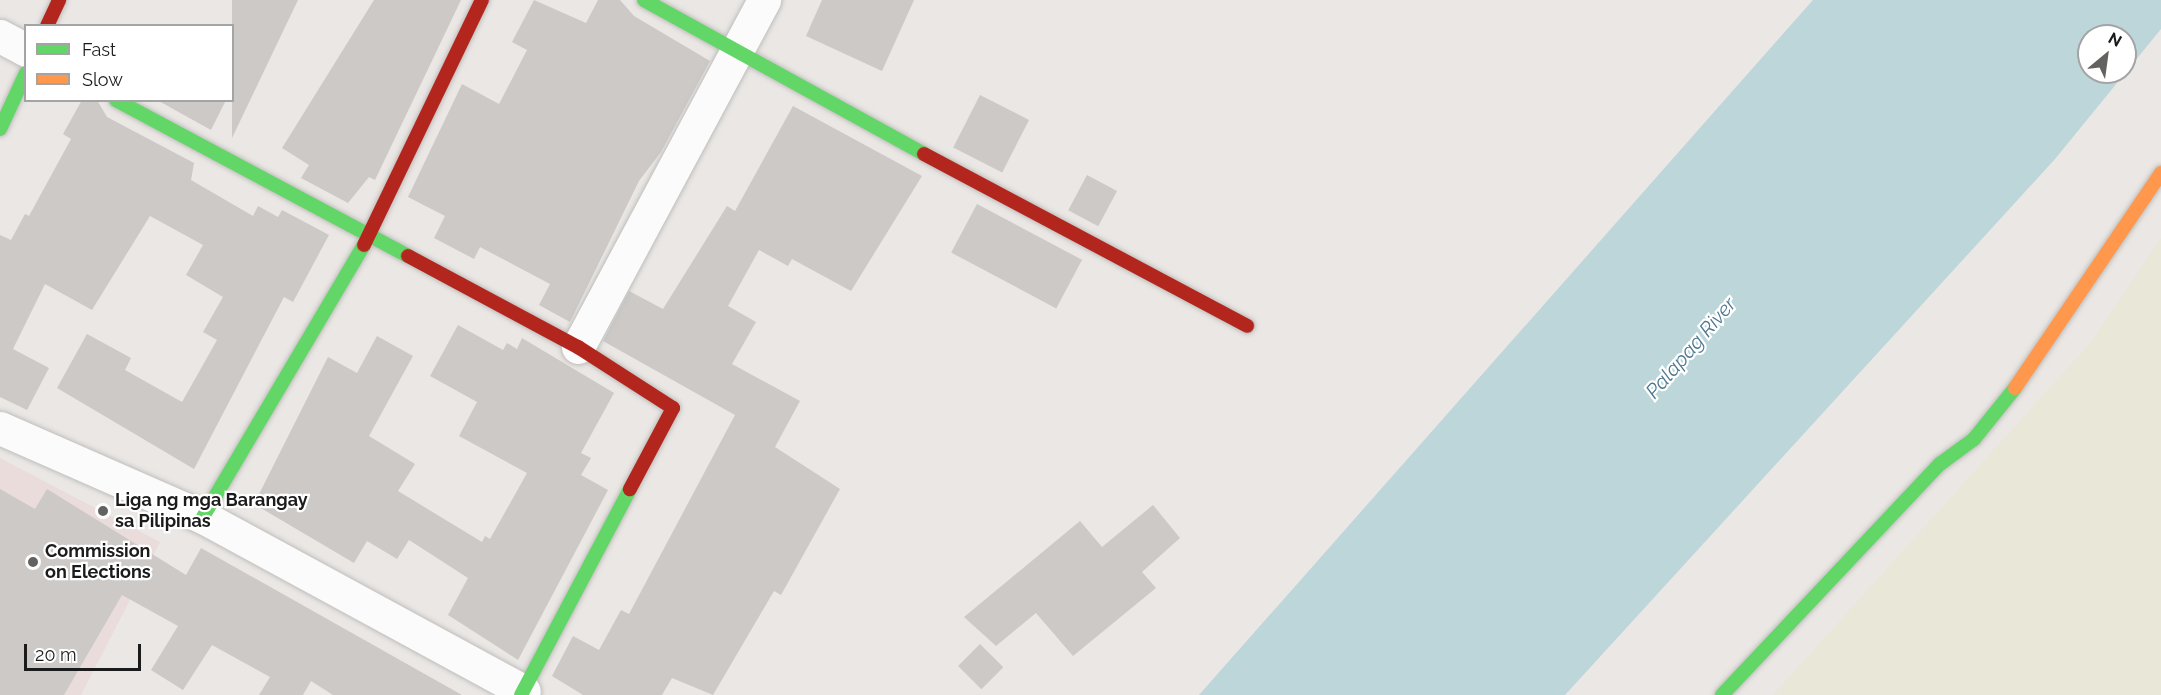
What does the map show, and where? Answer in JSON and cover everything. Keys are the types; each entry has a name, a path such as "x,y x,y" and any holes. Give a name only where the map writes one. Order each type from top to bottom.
{"street":[{"path":"48,24 59,0"},
{"path":"203,517 369,236 482,0"},
{"path":"644,0 737,55 1247,326"},
{"path":"578,347 737,55 764,0"},
{"path":"0,36 24,49"},
{"path":"0,129 24,77"},
{"path":"0,428 203,517 522,693 673,408 578,347 120,102"},
{"path":"1722,695 1940,464 1974,439 2019,383 2161,173"}],"shaded area":[{"path":"2161,238 2161,695 1773,695 2092,341"},
{"path":"0,458 160,542 81,695 0,695"}],"water":[{"name":"Palapag River","path":"1813,0 2161,0 2161,29 2137,58 2137,24 2077,24 2077,84 2116,84 2055,159 1565,695 1199,695"}],"building":[{"path":"232,0 298,0 232,138 234,24 232,24"},
{"path":"374,0 461,0 375,180 369,177 348,203 301,178 309,165 282,148"},
{"path":"534,0 586,23 598,0 620,0 634,16 710,61 661,152 639,181 570,322 539,305 550,284 480,247 474,259 434,238 445,216 408,197 462,84 499,104 527,50 512,42"},
{"path":"822,0 914,0 882,71 806,36"},
{"path":"980,95 1029,120 1002,173 953,148"},
{"path":"81,102 98,102 107,117 194,163 191,180 253,216 258,206 278,217 282,210 329,235 293,302 284,297 194,469 57,388 87,334 131,358 125,370 182,402 217,340 203,332 223,297 186,275 203,245 150,216 92,310 45,284 13,349 49,368 27,410 0,397 0,235 11,240 25,214 29,216 71,139 63,134"},
{"path":"161,102 225,102 211,130"},
{"path":"793,106 922,176 851,291 792,259 788,266 759,250 728,306 756,322 732,364 800,401 775,447 840,489 781,595 774,591 713,695 672,678 662,695 583,695 552,676 573,636 599,650 621,610 629,614 735,415 603,341 629,291 663,309 727,206 735,211"},
{"path":"1087,175 1117,191 1098,226 1068,210"},
{"path":"977,204 1082,260 1056,308 951,253"},
{"path":"458,325 503,350 507,343 517,349 522,338 614,393 581,453 591,458 581,475 608,490 518,660 448,615 468,578 409,540 397,559 367,541 354,563 254,504 328,357 357,373 377,336 413,356 369,436 415,464 398,491 482,542 485,536 490,539 527,473 459,436 477,402 430,376"},
{"path":"0,489 35,509 47,489 186,575 201,548 462,695 333,695 311,681 303,695 259,695 270,677 212,645 183,690 151,670 178,626 122,595 64,695 0,695"},
{"path":"1153,505 1180,538 1142,572 1156,588 1073,656 1036,613 996,646 964,617 1080,521 1102,547"},
{"path":"980,644 1003,667 981,689 958,666"}],"traffic: fast":[{"path":"644,0 924,154"},
{"path":"0,129 24,77"},
{"path":"120,102 408,256"},
{"path":"203,517 364,245"},
{"path":"1722,695 1940,464 1974,439 2015,388"},
{"path":"521,695 630,489"}],"traffic: slow":[{"path":"2015,388 2161,173"}],"traffic: jam":[{"path":"48,24 59,0"},
{"path":"364,245 482,0"},
{"path":"924,154 1247,326"},
{"path":"408,256 578,347 673,408 630,489"}],"place":[{"name":"Liga ng mga Barangay sa Pilipinas","path":"103,511"},
{"name":"Commission on Elections","path":"33,562"}]}
